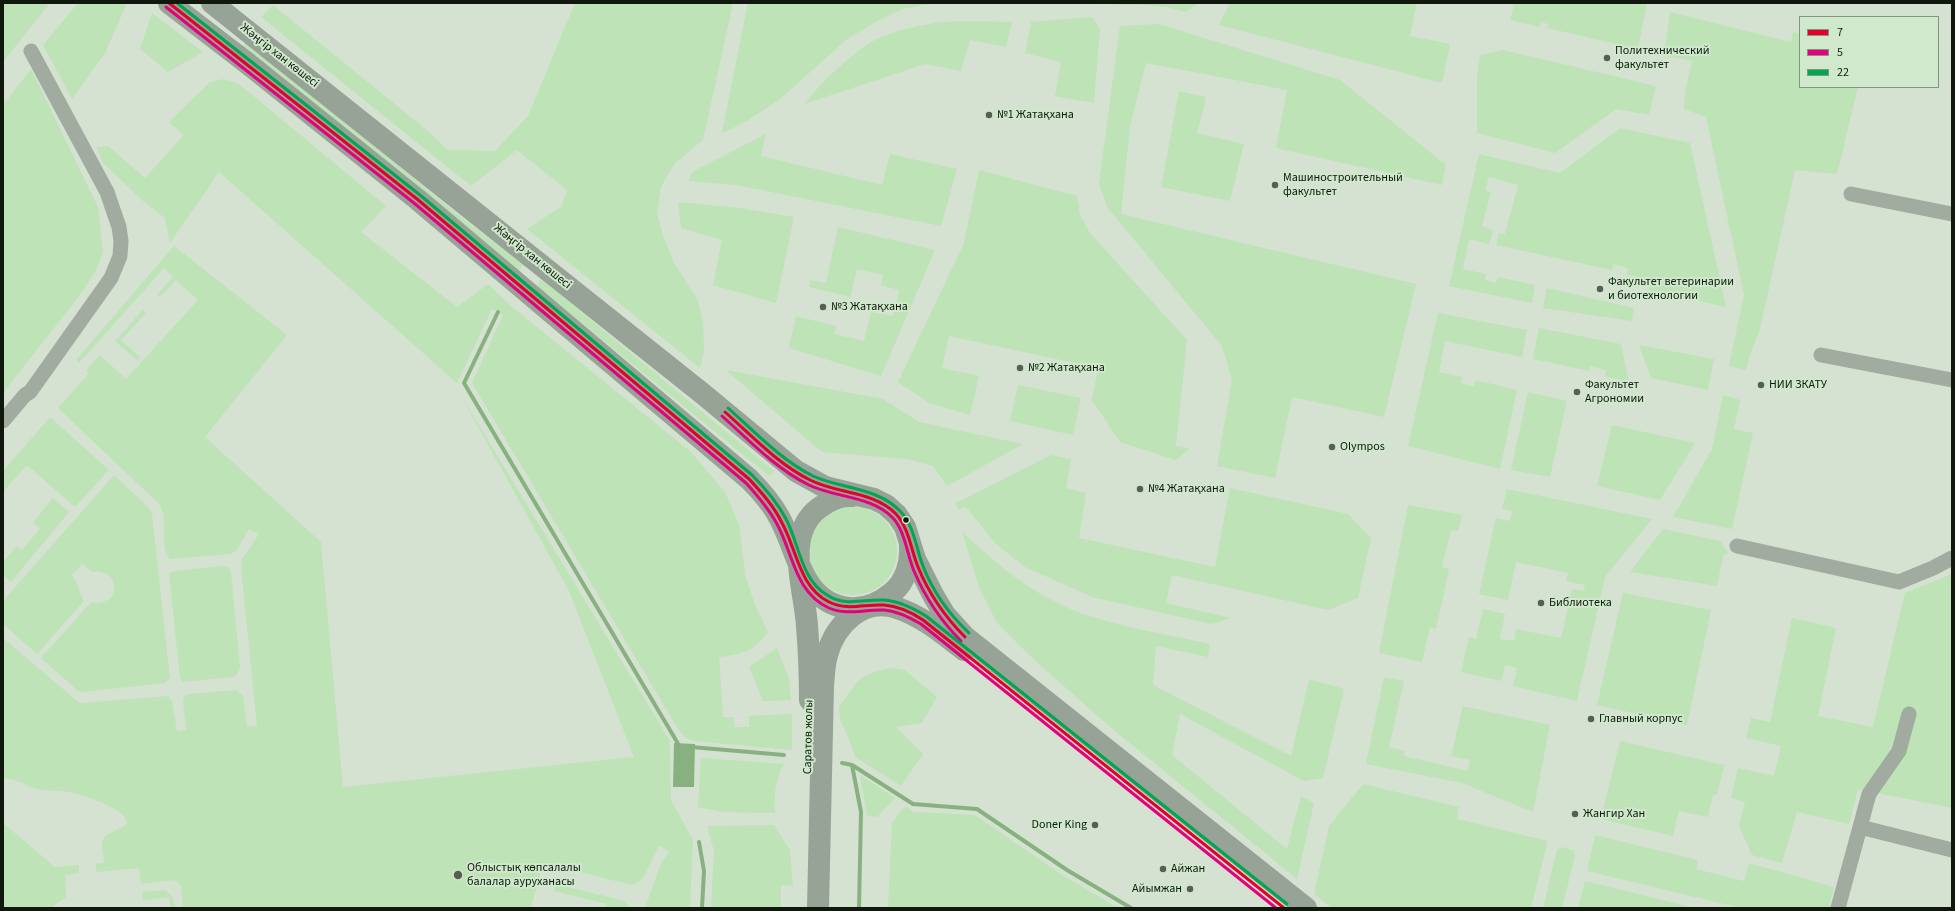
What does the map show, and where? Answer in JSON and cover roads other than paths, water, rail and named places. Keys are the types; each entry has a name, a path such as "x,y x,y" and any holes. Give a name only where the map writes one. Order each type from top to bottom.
{"main road":[{"name":"Жәңгір хан көшесі","path":"169,3 247,63 429,209 749,479 778,515 808,584 819,595 832,604 852,608 872,605 886,605 908,612 945,636 1284,908"},
{"name":"Жәңгір хан көшесі","path":"212,3 703,394 778,457 809,480 825,487 874,499 886,505 897,515 905,527 914,559 945,615 964,636 1306,908"},
{"name":"Жәңгір хан көшесі","path":"800,566 798,554 802,530 816,510 836,498 860,496"},
{"name":"Жәңгір хан көшесі","path":"872,605 889,595 903,580 908,567 910,554 909,540"},
{"name":"Саратов жолы","path":"800,566 807,626 810,687 806,908"},
{"name":"Саратов жолы","path":"818,908 822,706 827,656 834,636 844,622 857,612 872,605"}],"street":[{"path":"3,421 25,395 30,392 115,272 120,256 121,241 119,228 106,192 31,51"},
{"path":"1851,194 1952,214"},
{"path":"1821,355 1952,380"},
{"path":"1737,546 1899,582 1933,568 1952,558"},
{"path":"1838,908 1868,794 1878,778 1899,751 1909,714"},
{"path":"1860,827 1952,850"}],"waterway":[{"path":"498,312 464,383 680,747"},
{"path":"691,747 784,755"},
{"path":"842,763 852,765 861,812 859,908"},
{"path":"852,765 913,804 977,809 1067,870 1131,908"},
{"path":"699,842 704,871 702,908"}],"place":[{"name":"Политехнический факультет","path":"1607,58"},
{"name":"№1 Жатақхана","path":"989,115"},
{"name":"Машиностроительный факультет","path":"1275,185"},
{"name":"Факультет ветеринарии и биотехнологии","path":"1600,289"},
{"name":"№3 Жатақхана","path":"823,307"},
{"name":"№2 Жатақхана","path":"1020,368"},
{"name":"НИИ ЗКАТУ","path":"1761,385"},
{"name":"Факультет Агрономии","path":"1577,392"},
{"name":"Olympos","path":"1332,447"},
{"name":"№4 Жатақхана","path":"1140,489"},
{"name":"Библиотека","path":"1541,603"},
{"name":"Главный корпус","path":"1591,719"},
{"name":"Жангир Хан","path":"1575,814"},
{"name":"Doner King","path":"1095,825"},
{"name":"Айжан","path":"1163,869"},
{"name":"Облыстық көпсалалы балалар ауруханасы","path":"458,875"},
{"name":"Айымжан","path":"1190,889"}]}
